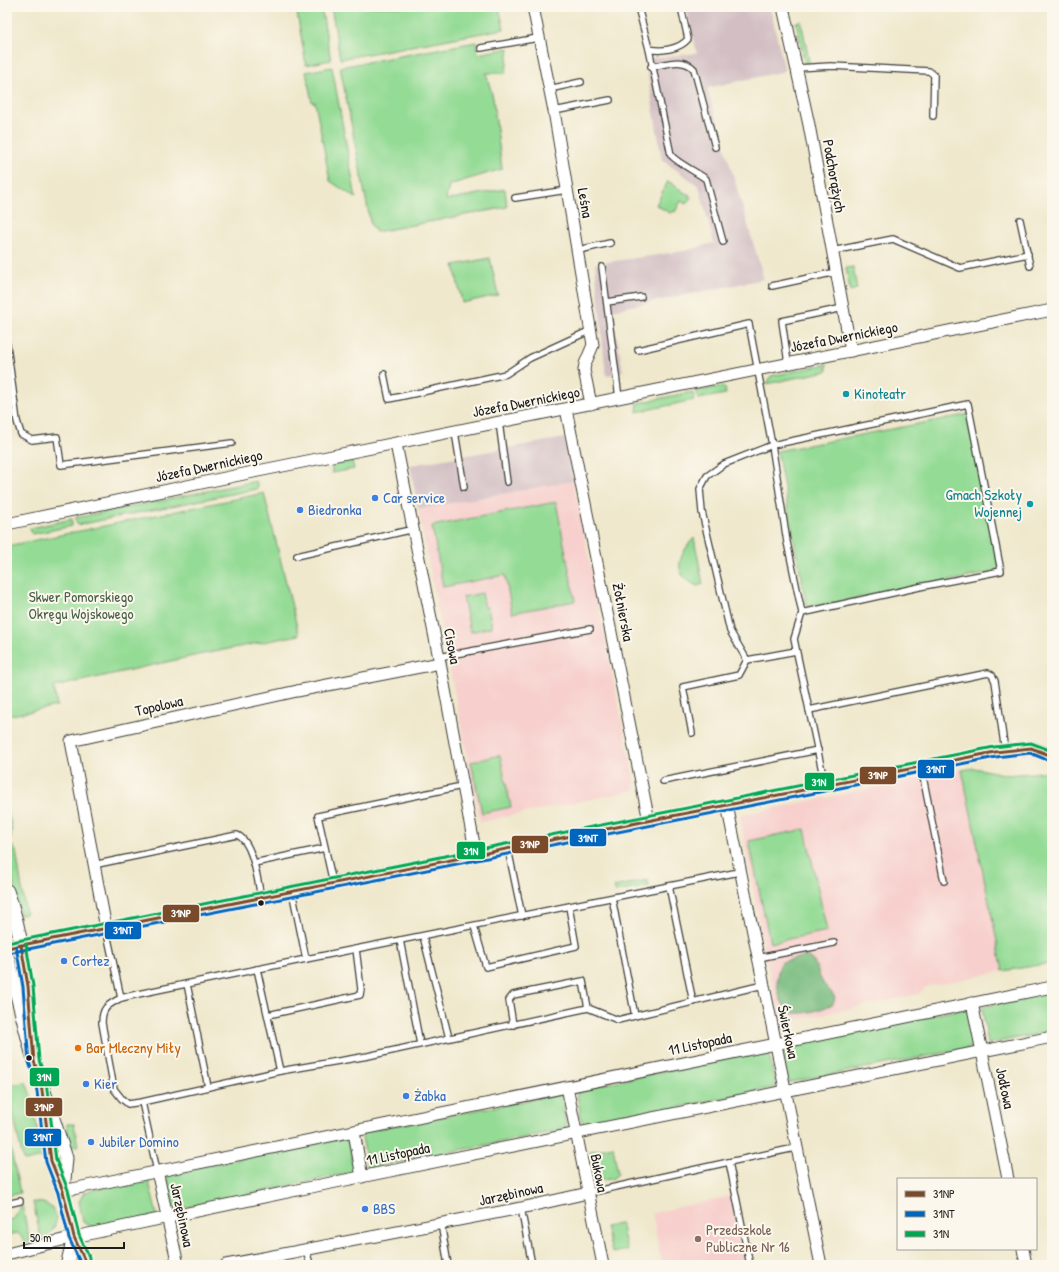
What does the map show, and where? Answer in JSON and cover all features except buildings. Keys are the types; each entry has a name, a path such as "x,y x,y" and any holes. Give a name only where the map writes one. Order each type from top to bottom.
{"street":[{"name":"Leśna","path":"533,7 538,38 554,111 579,250 591,330 593,345 584,370 591,404"},
{"name":"Podchorążych","path":"783,7 809,125 851,351"},
{"name":"Józefa Dwernickiego","path":"7,524 499,422 1052,310"},
{"name":"Żołnierska","path":"566,409 649,821"},
{"name":"Cisowa","path":"396,444 440,660 462,786 476,855"},
{"name":"Topolowa","path":"106,928 71,741 440,660"},
{"path":"7,948 921,767 1005,751 1031,748 1040,745 1052,746"},
{"path":"1031,748 1052,756"},
{"name":"Świerkowa","path":"727,805 739,872 785,1091 795,1148 821,1265"},
{"path":"7,891 14,910 28,986 34,1061"},
{"path":"7,956 34,1061 66,1158 63,1191 74,1237 84,1258 84,1265"},
{"name":"11 Listopada","path":"63,1191 1052,987"},
{"name":"Jodłowa","path":"972,1003 1008,1178"},
{"name":"11 Listopada","path":"7,1254 74,1237 362,1177 1052,1037"},
{"name":"Bukowa","path":"567,1087 603,1265"},
{"name":"11 Listopada","path":"354,1132 362,1177"},
{"name":"Jarzębinowa","path":"157,1172 178,1265"},
{"name":"Jarzębinowa","path":"233,1264 521,1208 588,1193"},
{"path":"70,1265 68,1262 74,1237"},
{"path":"1023,1250 1026,1265"}],"lane":[{"path":"638,7 649,50 671,155 675,160 685,164 706,179 723,242"},
{"path":"649,50 660,52 685,43 688,39 681,7"},
{"path":"481,48 538,38"},
{"path":"652,67 682,62 689,64 694,69 715,147"},
{"path":"797,68 831,66 929,71 934,75 934,116"},
{"path":"549,89 581,82"},
{"path":"554,111 610,100"},
{"path":"514,198 568,190"},
{"path":"1020,220 1030,266"},
{"path":"832,251 893,239 960,268 1028,254"},
{"path":"579,250 610,244"},
{"path":"602,267 619,398"},
{"path":"772,286 836,272"},
{"path":"607,302 641,297"},
{"path":"788,363 782,321 843,308"},
{"path":"638,350 749,324 759,370 787,542 802,613 794,639 826,786"},
{"path":"384,374 389,399 506,374 530,358 591,330"},
{"path":"7,345 17,421 21,434 32,440 57,437 61,465 232,443"},
{"path":"747,660 730,631 702,512 700,489 707,476 724,464 772,445 968,404 1001,571 924,586 802,613"},
{"path":"499,422 507,482"},
{"path":"455,432 464,487"},
{"path":"297,556 414,529"},
{"path":"440,660 590,629"},
{"path":"692,732 683,687 738,675 747,660 796,651"},
{"path":"809,710 988,673 992,675 995,681 1005,751"},
{"path":"663,781 818,750"},
{"path":"921,767 944,881"},
{"path":"333,883 318,816 462,786"},
{"path":"94,865 238,835 245,841 254,863 261,898"},
{"path":"254,863 325,848"},
{"path":"508,849 522,916"},
{"path":"739,872 306,959 121,998 105,1007 102,1016 114,1089 128,1104 142,1102 280,1071 368,1056 588,1008 618,1020 763,985"},
{"path":"668,886 693,1002"},
{"path":"292,891 306,959"},
{"path":"612,898 635,1016"},
{"path":"474,926 486,966 576,946 569,907"},
{"path":"106,928 121,998"},
{"path":"423,936 448,1038"},
{"path":"400,940 420,1044"},
{"path":"758,958 834,943"},
{"path":"268,1015 360,995 361,989 356,949"},
{"path":"257,970 280,1071"},
{"path":"513,1025 509,1000 513,995 583,981 588,1008"},
{"path":"187,984 208,1087"},
{"path":"142,1102 157,1172"},
{"path":"588,1193 795,1148"},
{"path":"730,1162 750,1265"},
{"path":"7,1204 20,1201"},
{"path":"521,1208 532,1265"},
{"path":"441,1223 448,1265"},
{"path":"306,1249 310,1265"}],"shaded area":[{"path":"686,7 770,7 785,71 707,88 764,279 612,310 623,371 606,376 595,264 684,251 714,243 699,186 662,160 645,59 697,53"},
{"path":"565,438 573,481 418,509 410,465"},
{"path":"573,481 636,790 480,822 418,509"},
{"path":"962,770 1003,971 925,987 920,994 782,1023 765,956 740,815"},
{"name":"Przedszkole Publiczne Nr 16","path":"731,1196 744,1265 662,1265 652,1213"}],"green space":[{"path":"296,7 321,7 331,60 306,65"},
{"path":"331,7 499,7 504,29 340,59"},
{"path":"801,21 810,65 805,65 796,22"},
{"path":"476,42 478,54 509,48 506,73 486,73 493,98 502,169 449,185 446,200 505,189 507,207 376,232 371,225 340,67"},
{"path":"332,67 356,198 330,181 315,102 312,102 306,72"},
{"path":"668,181 691,197 686,204 681,201 675,212 673,211 670,213 656,205"},
{"path":"490,258 498,295 462,303 454,265"},
{"path":"853,267 857,289 850,291 846,268"},
{"path":"827,364 827,371 767,384 771,376"},
{"path":"723,386 726,394 698,399 697,391"},
{"path":"691,392 693,393 694,400 637,412 638,403"},
{"path":"970,414 1000,571 807,608 777,451"},
{"path":"352,461 354,469 332,473 332,465"},
{"path":"256,481 258,487 256,489 78,525 75,518"},
{"name":"Skwer Pomorskiego Okręgu Wojskowego","path":"264,493 299,635 198,655 54,687 57,706 7,716 7,546"},
{"path":"556,502 575,601 512,613 505,575 443,587 432,526"},
{"path":"72,519 72,526 32,534 30,528"},
{"path":"694,538 703,584 697,586 683,576 680,570 682,555"},
{"path":"482,593 485,608 488,607 492,627 470,632 463,597"},
{"path":"500,755 511,807 482,813 471,762"},
{"path":"974,768 1009,775 1052,771 1052,963 1003,971 962,770"},
{"path":"7,809 12,830 12,835 8,841 8,845 13,847 16,851 26,914 20,915 7,852"},
{"path":"805,829 827,931 770,943 749,841"},
{"path":"648,880 649,886 616,892 614,887"},
{"path":"806,956 813,961 823,983 835,998 833,1004 812,1012 790,1013 779,995 777,981 779,968 782,962"},
{"path":"1052,992 1052,1031 988,1044 982,1007"},
{"path":"967,1008 975,1047 786,1083 782,1046"},
{"path":"768,1049 776,1087 583,1127 576,1090"},
{"path":"26,1082 31,1096 43,1157 25,1161 23,1160 8,1091 12,1085"},
{"path":"561,1094 567,1129 368,1168 361,1132"},
{"path":"67,1124 74,1124 78,1146 68,1147"},
{"path":"7,1131 20,1193 7,1196"},
{"path":"347,1136 355,1172 174,1210 166,1174"},
{"path":"613,1146 618,1174 612,1179 601,1180 595,1173 590,1151"},
{"path":"148,1178 157,1215 95,1229 83,1222 79,1202 84,1192"},
{"path":"33,1202 46,1204 55,1212 56,1223 54,1228 41,1239"},
{"path":"22,1205 30,1242 27,1243 18,1233 7,1235 7,1220 14,1219 20,1206"},
{"path":"621,1223 627,1250 612,1253 606,1227"}],"transit line":[{"name":"31N","path":"7,943 994,747 1031,743 1052,751"},
{"name":"31NP","path":"7,948 995,752 1031,748 1052,756"},
{"name":"31NT","path":"8,953 996,757 1030,753 1050,761"},
{"name":"31N","path":"26,944 33,986 39,1060 46,1082 56,1160 68,1190 79,1235 89,1257 89,1265"},
{"name":"31NP","path":"21,945 28,986 34,1061 41,1083 51,1161 63,1191 74,1237 84,1259 84,1265"},
{"name":"31NT","path":"16,946 23,987 29,1062 36,1084 46,1162 58,1193 69,1238 79,1260 79,1265"}],"place":[{"name":"Kinoteatr","path":"846,394"},
{"name":"Car service","path":"375,498"},
{"name":"Gmach Szkoły Wojennej","path":"1030,504"},
{"name":"Biedronka","path":"300,510"},
{"name":"Cortez","path":"64,961"},
{"name":"Bar Mleczny Miły","path":"78,1048"},
{"name":"Kier","path":"86,1084"},
{"name":"Żabka","path":"406,1096"},
{"name":"Jubiler Domino","path":"91,1142"},
{"name":"BBS","path":"365,1209"},
{"name":"Przedszkole Publiczne Nr 16","path":"698,1239"}]}
